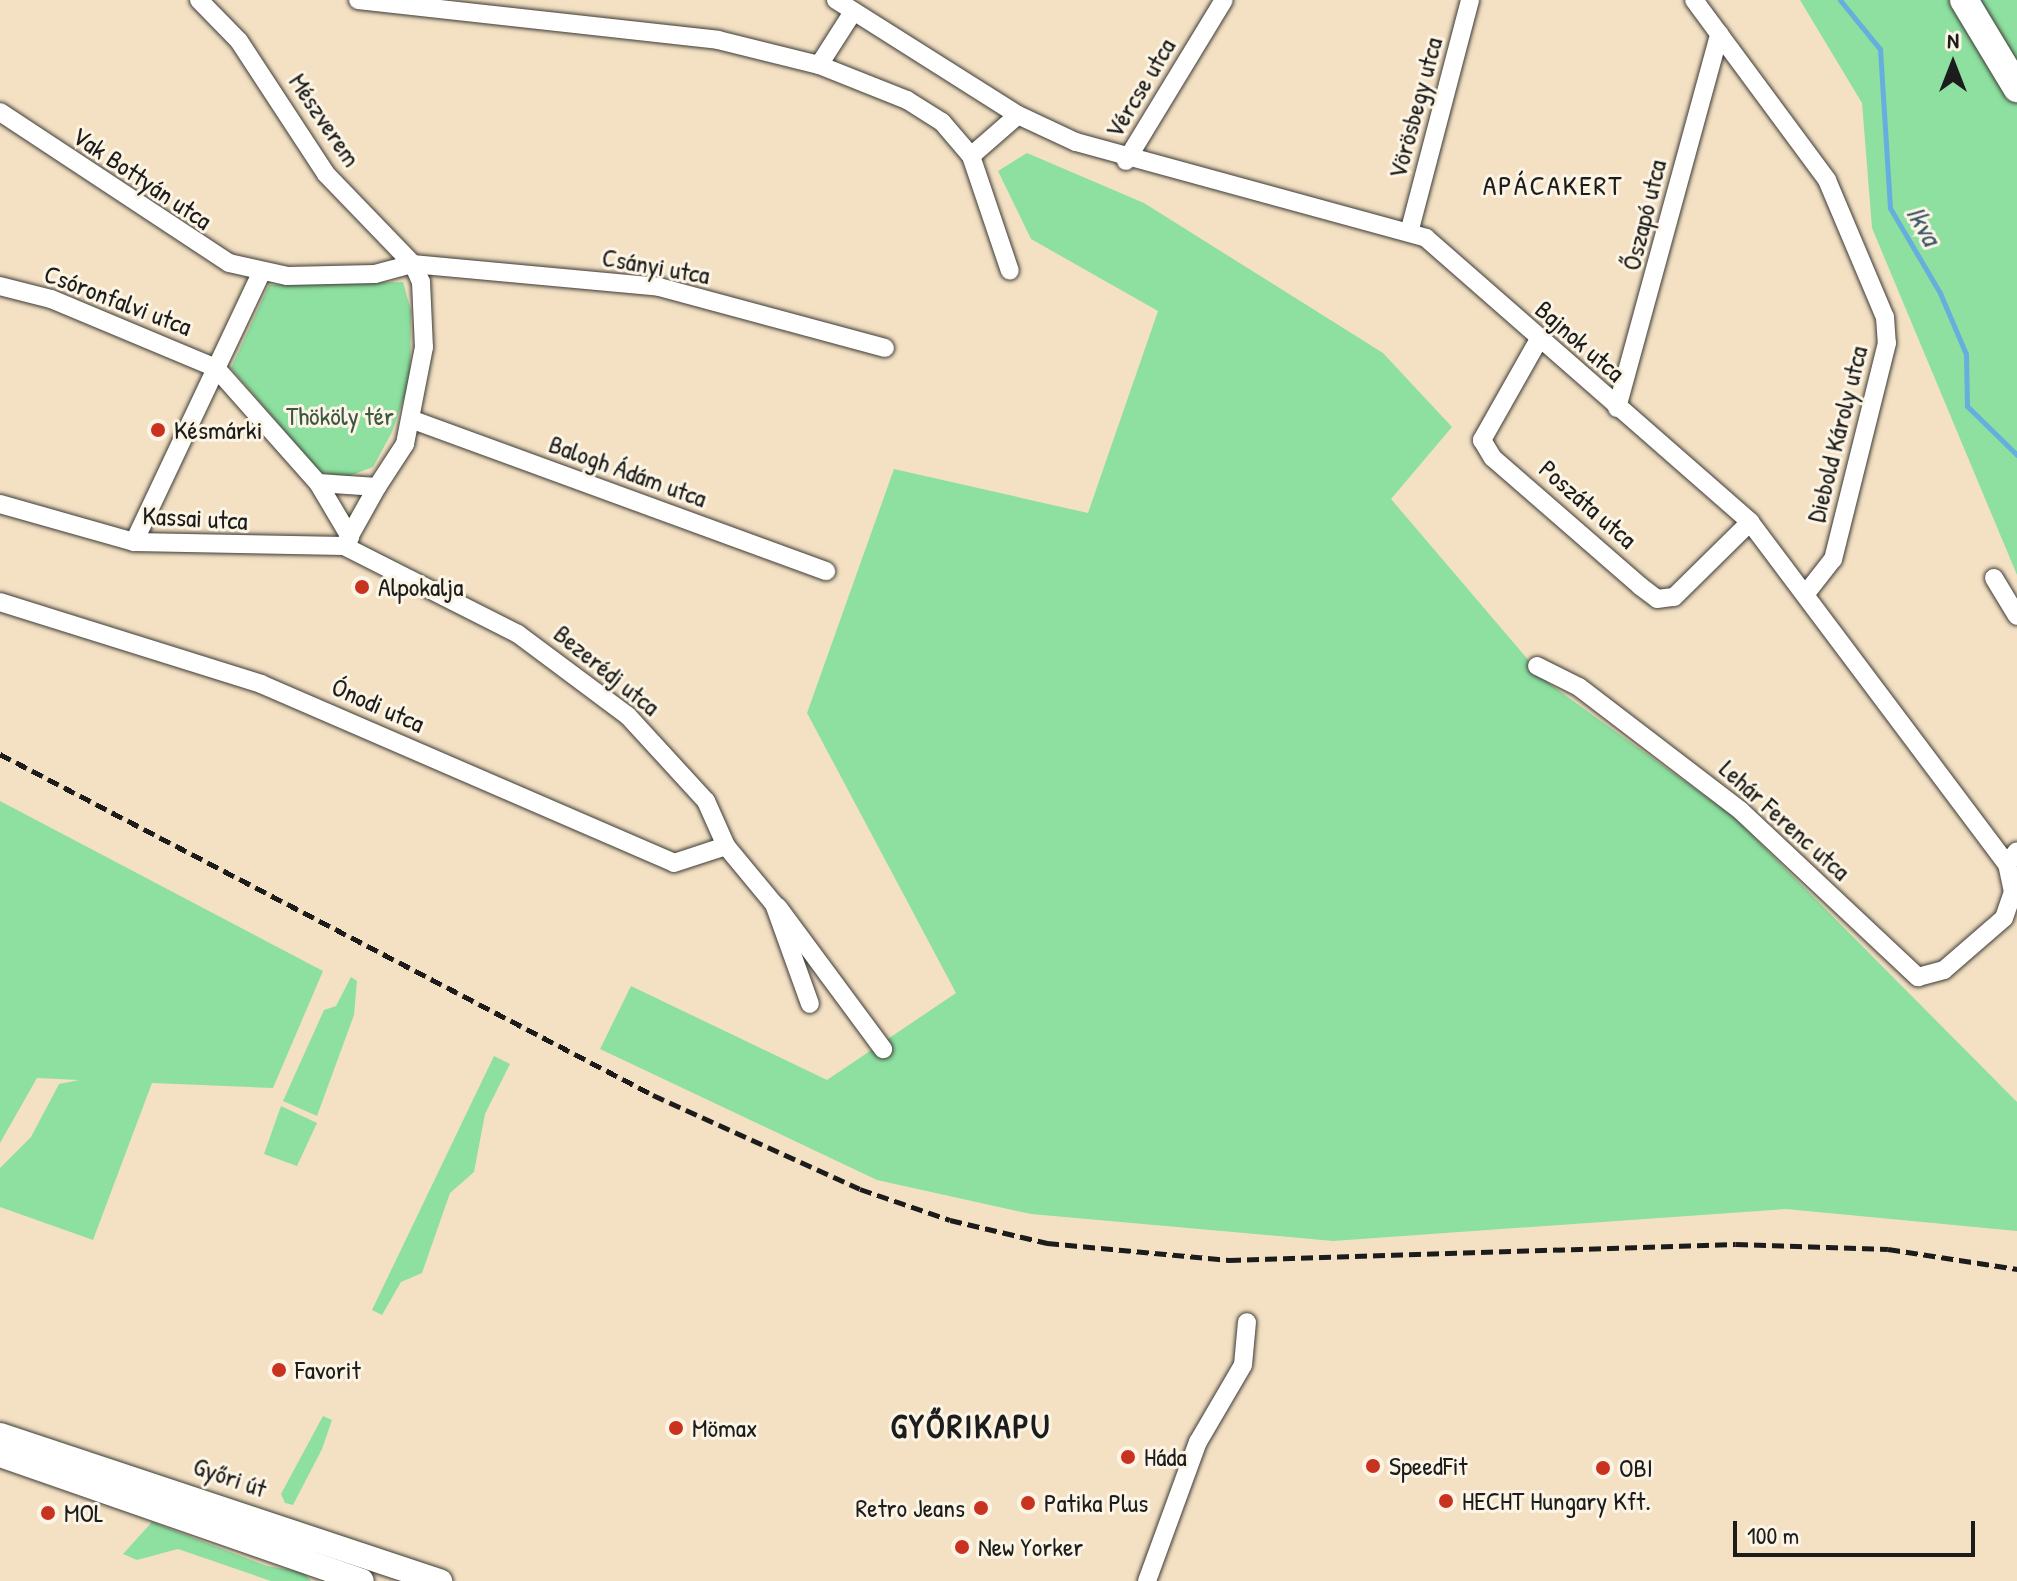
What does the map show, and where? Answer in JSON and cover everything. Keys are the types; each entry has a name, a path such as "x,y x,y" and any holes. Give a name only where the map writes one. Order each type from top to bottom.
{"main road":[{"path":"1964,0 2017,88"},
{"name":"Győri út","path":"0,1435 440,1581"},
{"name":"Győri út","path":"0,1455 362,1581"}],"street":[{"name":"Mészverem","path":"199,0 239,41 326,174 413,264"},
{"path":"358,0 642,28 819,65 907,100 942,122 971,156 1010,271"},
{"path":"819,65 851,15 836,0"},
{"name":"Vörösbegy utca","path":"1410,229 1470,0"},
{"name":"Diebold Károly utca","path":"1694,0 1827,180 1885,317 1883,359 1833,559 1808,591"},
{"name":"Vércse utca","path":"1126,161 1221,1"},
{"name":"Bajnok utca","path":"851,15 1018,115 1126,161 1410,229 1750,522 1808,591 2012,857 2013,892 1988,934"},
{"name":"Őszapó utca","path":"1617,408 1719,34"},
{"name":"Vak Bottyán utca","path":"0,112 200,250 261,273"},
{"path":"971,156 1018,115"},
{"path":"134,542 261,273 375,274 413,264 421,282 424,347 413,420 347,541"},
{"name":"Csányi utca","path":"413,264 659,287 885,348"},
{"name":"Csóronfalvi utca","path":"0,286 170,345 216,368"},
{"name":"Poszáta utca","path":"1538,341 1482,440 1493,458 1640,586 1657,599 1674,597 1750,522"},
{"path":"216,368 318,483 347,541"},
{"name":"Balogh Ádám utca","path":"413,420 826,571"},
{"path":"318,483 377,487"},
{"name":"Kassai utca","path":"0,505 134,542 347,541"},
{"name":"Bezerédj utca","path":"347,541 518,634 595,690 675,764 706,801 726,846 774,904 883,1049"},
{"path":"1994,578 2017,616"},
{"name":"Ónodi utca","path":"0,602 247,679 674,863 726,846"},
{"name":"Lehár Ferenc utca","path":"1537,666 1579,687 1741,811 1908,973 1934,976 1988,934"},
{"name":"Bezerédj utca","path":"774,904 810,1004"},
{"path":"1147,1581 1198,1442 1243,1365 1247,1322"}],"green space":[{"path":"1800,0 2017,0 2017,575 1872,228 1862,103"},
{"path":"1027,153 1144,203 1383,353 1452,427 1391,499 1547,682 1734,817 2017,1102 2017,1231 1786,1209 1333,1241 1031,1214 877,1180 600,1049 631,986 827,1080 956,993 807,713 894,469 1088,513 1158,311 1031,239 998,171"},
{"name":"Thököly tér","path":"403,282 411,311 410,381 392,432 373,467 346,477 320,472 231,368 269,285"},
{"path":"0,801 323,971 273,1088 152,1083 93,1240 0,1207 0,1168 31,1137 59,1084 79,1080 37,1078 0,1143"},
{"path":"351,977 357,981 354,1015 317,1116 283,1101 324,1010 336,1006"},
{"path":"494,1056 510,1064 485,1114 474,1172 450,1193 422,1273 401,1282 382,1315 372,1310"},
{"path":"281,1106 317,1123 297,1166 264,1154"},
{"path":"323,1416 332,1420 322,1449 293,1505 285,1503 281,1494"},
{"path":"152,1522 267,1566 303,1572 311,1581 271,1581 178,1549 137,1560 123,1554"}],"waterway":[{"name":"Ikva","path":"1840,0 1880,49 1890,208 1940,293 1966,354 1967,406 2017,455"}],"railway":[{"path":"0,754 653,1095 860,1189 950,1220 1047,1243 1229,1260 1736,1244 1888,1249 2017,1269"}],"place":[{"name":"Késmárki","path":"158,430"},
{"name":"Alpokalja","path":"362,587"},
{"name":"Favorit","path":"279,1370"},
{"name":"Mömax","path":"676,1428"},
{"name":"Háda","path":"1128,1457"},
{"name":"SpeedFit","path":"1373,1466"},
{"name":"OBI","path":"1603,1468"},
{"name":"HECHT Hungary Kft.","path":"1446,1501"},
{"name":"Patika Plus","path":"1028,1503"},
{"name":"Retro Jeans","path":"981,1508"},
{"name":"MOL","path":"48,1513"},
{"name":"New Yorker","path":"962,1547"}],"district":[{"name":"APÁCAKERT","path":"1553,185"},
{"name":"GYŐRIKAPU","path":"971,1427"}]}
